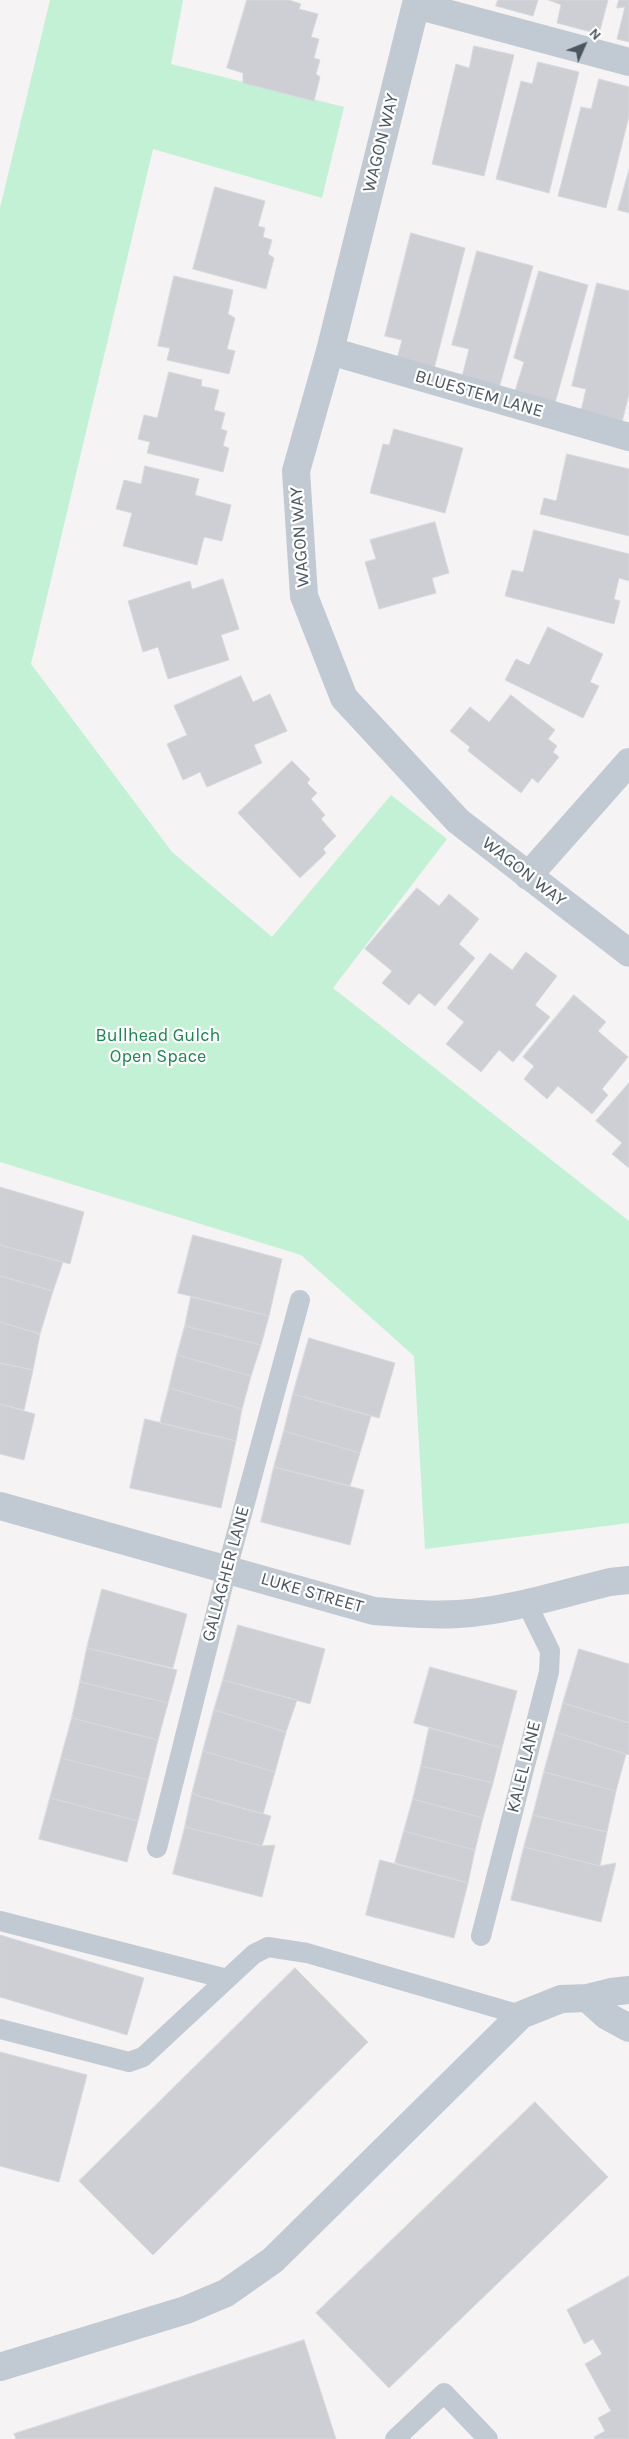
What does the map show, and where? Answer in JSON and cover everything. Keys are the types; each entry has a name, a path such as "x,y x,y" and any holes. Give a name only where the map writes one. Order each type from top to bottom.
{"street":[{"path":"417,2 629,62"},
{"name":"WAGON WAY","path":"417,2 330,351 296,471 304,596 344,698 458,821 629,953"},
{"name":"BLUESTEM LANE","path":"330,351 629,437"},
{"path":"528,876 629,762"},
{"name":"LUKE STREET","path":"0,1506 374,1611 426,1615 459,1614 526,1602 610,1582 629,1580"},
{"path":"0,2368 186,2310 226,2294 273,2260 521,2016 561,1999 587,1998 629,1990"},
{"path":"587,1998 607,2016 629,2028"}],"lane":[{"name":"GALLAGHER LANE","path":"156,1848 226,1569 300,1300"},
{"name":"KALEL LANE","path":"481,1936 549,1672 550,1651 526,1602"},
{"path":"0,1921 227,1979"},
{"path":"0,2029 129,2062 143,2057 254,1954 268,1947 307,1953 521,2016"},
{"path":"395,2439 444,2393 488,2439"}],"green space":[{"name":"Bullhead Gulch Open Space","path":"50,0 183,0 171,64 344,107 322,198 153,149 31,664 172,852 272,937 391,795 447,839 333,988 629,1221 629,1523 425,1549 414,1356 301,1255 0,1162 0,208"}],"building":[{"path":"247,0 289,0 301,4 299,9 318,14 311,37 319,39 314,58 320,60 316,74 320,77 314,101 243,83 243,73 227,68"},
{"path":"498,0 538,0 533,16 496,6"},
{"path":"549,0 608,0 599,34 557,23 561,5"},
{"path":"619,0 629,0 629,42 617,39 625,7 617,8"},
{"path":"474,46 514,55 484,176 432,164 456,64 469,68"},
{"path":"538,62 579,72 549,193 496,179 521,81 532,84"},
{"path":"599,79 629,87 629,116 606,208 558,196 581,107 591,109"},
{"path":"629,170 629,213 618,210"},
{"path":"215,187 265,201 258,226 265,228 263,237 272,240 268,254 274,258 266,289 193,269"},
{"path":"411,233 465,248 434,369 397,359 402,340 385,336"},
{"path":"477,251 533,266 499,388 462,377 469,349 452,345"},
{"path":"539,271 588,285 555,403 515,391 524,362 514,358"},
{"path":"174,276 233,290 228,314 235,318 227,349 235,351 229,374 167,360 170,348 158,346"},
{"path":"597,283 629,291 629,394 622,422 581,411 586,389 572,386"},
{"path":"169,372 202,380 201,386 219,390 214,410 225,413 221,429 227,431 223,446 229,448 223,472 147,453 150,442 138,439 144,415 157,418"},
{"path":"394,429 463,448 445,513 370,493 383,444 389,445"},
{"path":"567,454 629,469 629,536 540,514 544,498 556,501"},
{"path":"145,466 199,479 195,495 231,505 222,541 204,537 197,565 123,546 132,513 116,509 124,480 141,484"},
{"path":"435,522 449,573 432,578 436,593 379,609 365,562 376,559 370,540"},
{"path":"534,530 629,554 629,581 619,578 614,599 620,601 614,624 505,596 512,570 523,572"},
{"path":"223,579 239,629 221,635 229,660 168,679 158,647 143,652 128,601 190,581 192,589"},
{"path":"548,627 603,654 590,682 599,686 583,718 505,680 516,659 529,665"},
{"path":"241,676 253,702 270,694 287,731 254,745 262,763 207,787 200,772 183,780 167,744 187,735 174,706"},
{"path":"511,695 555,730 548,739 557,746 553,752 559,757 538,783 532,778 521,793 468,751 470,747 450,731 470,707 489,722"},
{"path":"292,761 310,779 307,783 317,793 311,799 325,815 321,819 336,836 323,849 326,853 300,878 238,813"},
{"path":"417,888 439,906 449,894 479,919 459,944 475,958 435,1006 419,993 409,1005 382,983 392,971 365,949"},
{"path":"526,952 557,976 535,1005 550,1017 513,1062 499,1050 481,1072 446,1044 464,1022 447,1008 490,953 512,970"},
{"path":"574,995 606,1022 598,1031 628,1057 602,1089 608,1095 592,1114 558,1086 547,1099 524,1079 534,1066 523,1057"},
{"path":"629,1083 629,1168 612,1154 622,1143 596,1121"},
{"path":"0,1187 84,1212 70,1264 0,1245"},
{"path":"193,1235 282,1259 269,1316 178,1293"},
{"path":"0,1245 63,1262 53,1291 0,1276"},
{"path":"0,1276 53,1291 40,1334 0,1322"},
{"path":"191,1297 269,1316 261,1345 185,1326"},
{"path":"0,1322 40,1334 33,1370 0,1363"},
{"path":"185,1326 261,1345 251,1376 177,1355"},
{"path":"309,1338 395,1363 379,1418 293,1394"},
{"path":"177,1355 251,1376 242,1409 169,1388"},
{"path":"0,1363 33,1370 24,1410 0,1404"},
{"path":"169,1388 242,1409 236,1441 160,1423"},
{"path":"293,1394 371,1416 360,1453 284,1431"},
{"path":"0,1404 35,1414 24,1460 0,1454"},
{"path":"145,1419 236,1441 221,1508 130,1488"},
{"path":"284,1431 360,1453 350,1486 274,1467"},
{"path":"274,1467 364,1490 350,1545 261,1522"},
{"path":"102,1589 187,1614 173,1668 87,1648"},
{"path":"238,1625 325,1649 310,1704 223,1680"},
{"path":"87,1648 177,1670 168,1703 80,1682"},
{"path":"579,1649 629,1664 629,1723 563,1703"},
{"path":"430,1667 517,1691 502,1748 414,1723"},
{"path":"223,1680 297,1700 286,1732 214,1710"},
{"path":"80,1682 168,1703 158,1740 72,1718"},
{"path":"563,1703 629,1723 629,1755 555,1732"},
{"path":"214,1710 286,1732 275,1772 203,1751"},
{"path":"72,1718 158,1740 148,1780 61,1758"},
{"path":"429,1728 502,1748 493,1783 421,1766"},
{"path":"555,1732 626,1754 616,1791 544,1772"},
{"path":"203,1751 275,1772 263,1814 192,1794"},
{"path":"61,1758 148,1780 138,1821 50,1798"},
{"path":"421,1766 493,1783 483,1818 413,1799"},
{"path":"544,1772 616,1791 607,1832 533,1815"},
{"path":"192,1794 271,1816 262,1846 185,1827"},
{"path":"50,1798 138,1821 127,1862 39,1839"},
{"path":"413,1799 483,1818 475,1850 404,1831"},
{"path":"533,1815 607,1832 600,1866 524,1847"},
{"path":"185,1827 262,1846 275,1845 262,1897 173,1874"},
{"path":"404,1831 475,1850 468,1883 395,1863"},
{"path":"524,1847 600,1866 616,1863 601,1922 511,1900"},
{"path":"380,1860 468,1883 454,1938 366,1915"},
{"path":"0,1935 144,1978 127,2035 0,1997"},
{"path":"295,1968 368,2042 153,2255 79,2181"},
{"path":"0,2052 87,2075 59,2182 0,2166"},
{"path":"535,2102 608,2177 389,2388 316,2313"},
{"path":"629,2276 629,2439 595,2439 594,2437 605,2431 598,2418 611,2411 585,2364 602,2354 593,2339 584,2344 567,2310"},
{"path":"304,2340 336,2439 16,2439 14,2434"}]}
